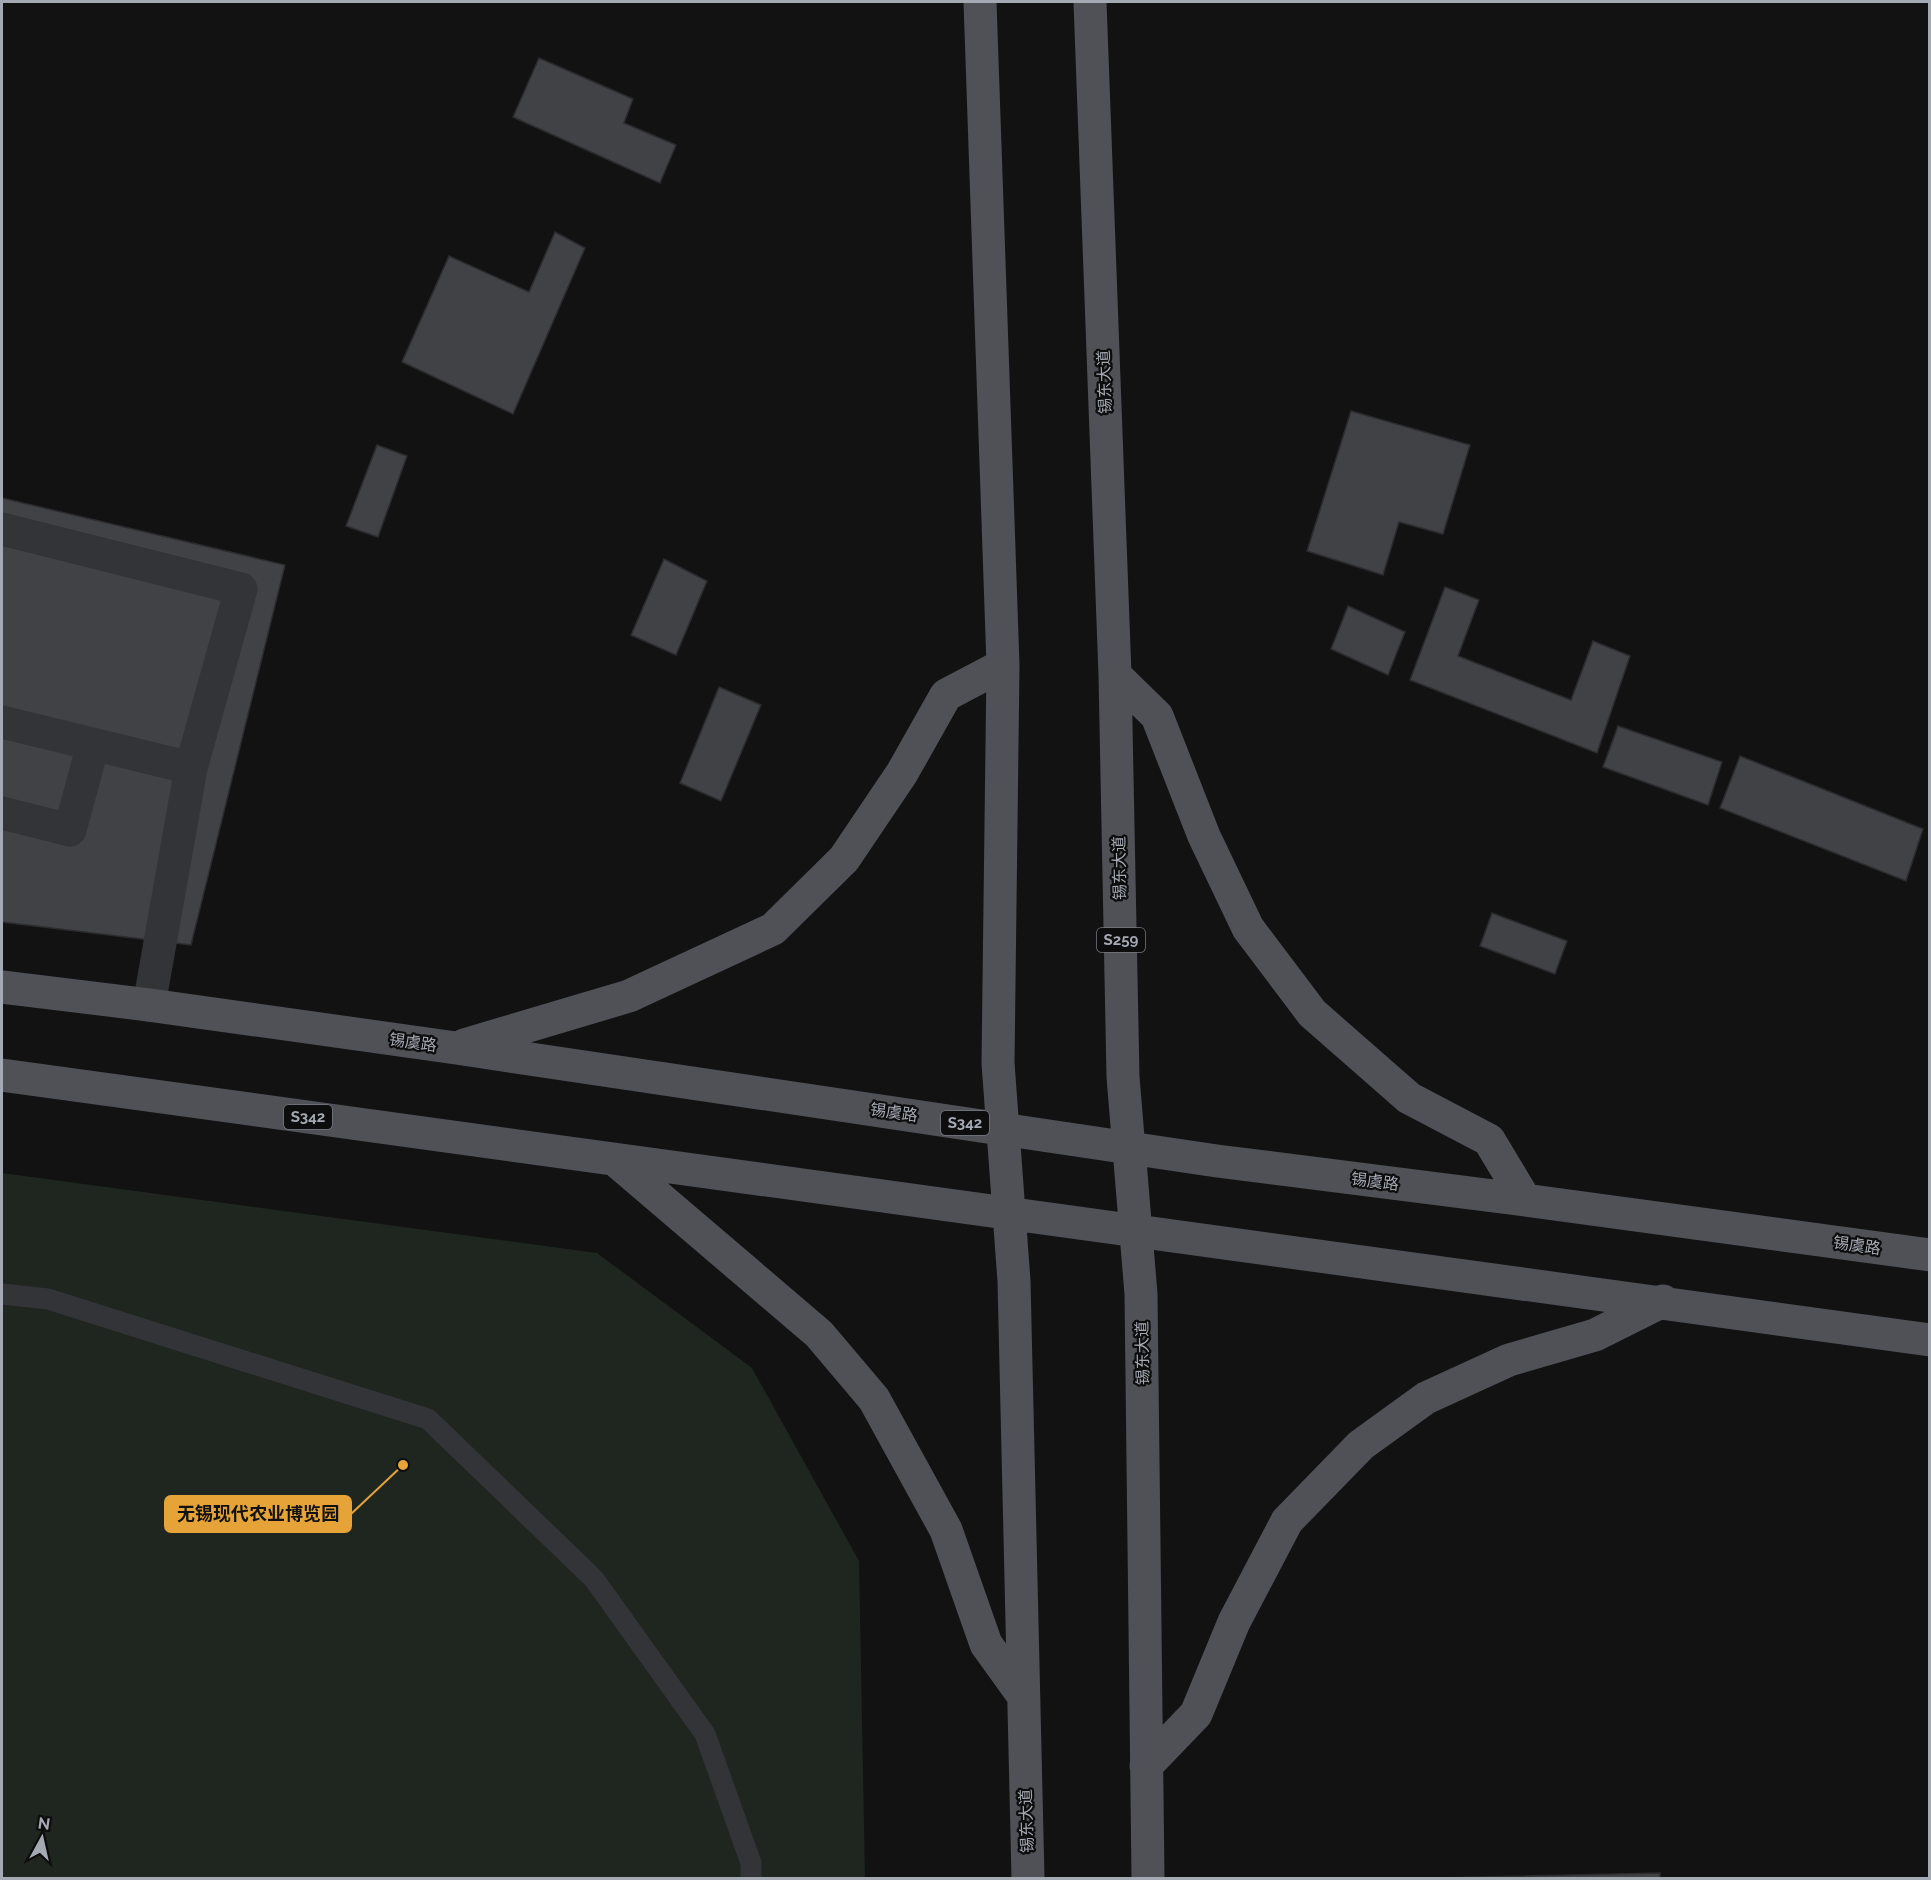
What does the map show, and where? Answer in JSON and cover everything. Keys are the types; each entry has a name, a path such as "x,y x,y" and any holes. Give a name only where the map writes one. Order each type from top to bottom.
{"main road":[{"name":"锡东大道","path":"980,2 1003,665 998,1063 1014,1281 1028,1878"},
{"name":"锡东大道","path":"1089,2 1115,675 1124,1077 1141,1294 1148,1878"},
{"path":"456,1048 629,996 773,930 844,859 902,773 946,694 1003,665"},
{"path":"1115,675 1157,716 1204,836 1248,928 1312,1013 1409,1098 1489,1140 1525,1200"},
{"name":"锡虞路","path":"2,987 456,1048 1129,1148 1929,1255"},
{"name":"S342","path":"2,1075 1929,1340"},
{"path":"614,1159 819,1334 874,1399 945,1530 986,1644 1022,1694"},
{"path":"1146,1766 1196,1714 1234,1622 1287,1521 1362,1445 1426,1398 1509,1360 1595,1335 1663,1302"}],"street":[{"path":"2,529 242,589 190,768 149,1005"},
{"path":"2,723 190,768"},
{"path":"2,813 70,830 93,745"}],"lane":[{"path":"2,1294 48,1299 428,1419 594,1579 705,1734 751,1863 751,1878"}],"shaded area":[{"path":"2,1173 597,1253 752,1368 859,1561 865,1878 2,1878"}],"building":[{"path":"539,58 633,99 624,123 676,145 660,183 513,117"},
{"path":"555,232 585,248 513,414 402,362 449,256 529,292"},
{"path":"1351,411 1470,445 1443,534 1399,522 1383,575 1307,551"},
{"path":"377,445 407,456 378,537 346,526"},
{"path":"2,498 285,565 191,945 2,922"},
{"path":"664,559 707,581 676,655 631,635"},
{"path":"1445,587 1479,600 1458,656 1571,700 1593,641 1630,656 1597,753 1410,680"},
{"path":"1348,606 1405,632 1388,675 1331,649"},
{"path":"719,687 761,705 721,801 680,783"},
{"path":"1618,726 1722,762 1708,805 1603,767"},
{"path":"1740,756 1923,829 1906,881 1720,808"},
{"path":"1492,913 1567,941 1555,974 1480,946"},
{"path":"1660,1873 1660,1878 1436,1878"}],"place":[{"name":"无锡现代农业博览园","path":"403,1465"}]}
